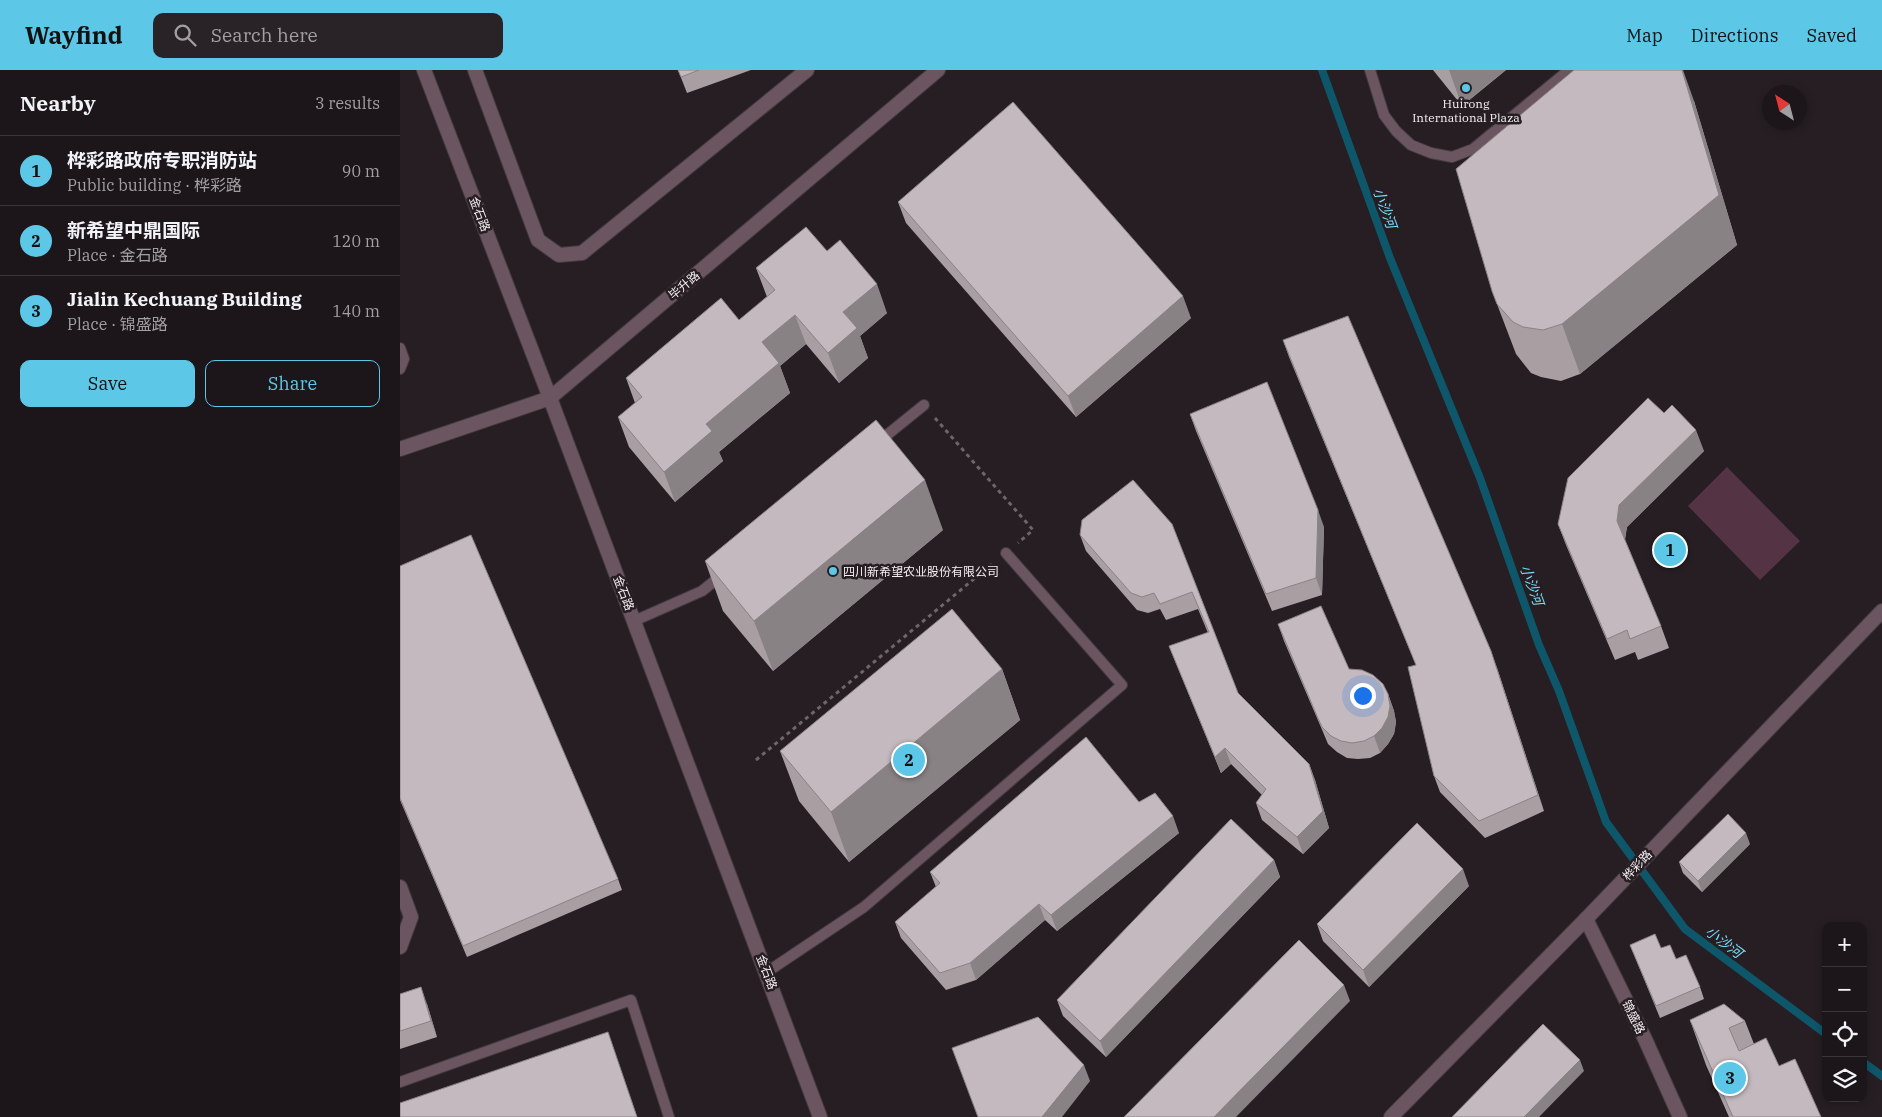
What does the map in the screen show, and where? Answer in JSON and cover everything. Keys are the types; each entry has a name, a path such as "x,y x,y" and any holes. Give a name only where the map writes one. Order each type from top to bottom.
{"street":[{"name":"金石路","path":"424,70 550,398 820,1117"},
{"path":"475,70 538,240 559,255 582,253 807,70"},
{"name":"毕升路","path":"400,450 550,398 938,70"},
{"name":"桦彩路","path":"1391,1117 1622,882 1664,836 1882,611"},
{"path":"400,888 411,917 400,947"},
{"name":"锦盛路","path":"1586,919 1645,1038 1680,1117"}],"lane":[{"path":"1370,70 1384,115 1396,131 1411,145 1431,154 1452,157 1473,149 1569,70"},
{"path":"400,348 404,359 400,369"},
{"path":"872,448 924,404"},
{"path":"767,972 864,907 1122,685 1006,554"},
{"path":"634,621 702,591 731,566"},
{"path":"400,1082 631,1000 669,1117"}],"path":[{"path":"756,760 1033,530 924,404"}],"shaded area":[{"path":"1727,467 1800,541 1760,580 1688,506"}],"building":[{"path":"678,70 699,70 681,77"},
{"path":"1574,70 1682,70 1719,195 1562,324 1543,330 1523,327 1513,322 1497,304 1456,169"},
{"path":"1013,102 1183,296 1068,396 898,202"},
{"path":"806,227 827,251 840,240 877,284 843,312 857,328 828,353 795,315 762,342 779,363 706,424 712,431 664,472 618,417 642,397 626,378 721,298 739,320 775,290 756,268"},
{"path":"1348,316 1491,651 1538,795 1479,821 1434,776 1408,667 1416,665 1283,340"},
{"path":"1267,382 1318,510 1316,578 1266,594 1190,414"},
{"path":"1648,398 1664,413 1672,405 1696,430 1619,505 1617,521 1661,626 1630,639 1627,630 1607,639 1558,524 1568,478"},
{"path":"876,420 925,480 754,621 705,561"},
{"path":"1133,480 1172,524 1238,693 1309,764 1323,811 1297,837 1256,803 1266,789 1225,748 1215,757 1169,646 1209,632 1192,592 1160,604 1154,593 1142,597 1131,593 1080,535 1082,520"},
{"path":"471,535 618,879 463,946 400,798 400,566"},
{"path":"1321,606 1349,669 1362,670 1373,675 1383,684 1388,694 1390,706 1388,717 1382,728 1374,736 1364,741 1352,743 1341,741 1331,736 1322,727 1278,624"},
{"path":"952,609 1002,669 831,812 780,751"},
{"path":"1086,737 1139,802 1155,793 1173,816 1051,915 1039,904 970,963 940,973 895,922 940,883 930,872"},
{"path":"1728,814 1746,833 1698,881 1679,862"},
{"path":"1231,819 1274,860 1100,1041 1057,1000"},
{"path":"1417,823 1463,869 1363,970 1317,924"},
{"path":"1655,934 1661,948 1670,945 1676,959 1686,955 1700,987 1656,1006 1630,945"},
{"path":"1299,940 1344,985 1214,1117 1124,1117"},
{"path":"421,987 431,1021 400,1031 400,994"},
{"path":"1724,1004 1745,1021 1729,1028 1739,1051 1766,1038 1779,1066 1795,1059 1821,1117 1733,1117 1690,1020"},
{"path":"1038,1017 1084,1065 1042,1117 978,1117 952,1048"},
{"path":"1543,1024 1580,1060 1524,1117 1452,1117"},
{"path":"608,1032 637,1117 400,1117 400,1103"}],"waterway":[{"name":"小沙河","path":"1322,70 1390,258 1480,478 1539,645 1559,691 1606,822 1685,929 1822,1031"},
{"name":"小沙河","path":"1867,1065 1882,1076"}],"place":[{"name":"Huirong International Plaza","path":"1466,88"},
{"name":"桦彩路政府专职消防站","path":"1670,550"},
{"name":"四川新希望农业股份有限公司","path":"833,571"},
{"name":"新希望中鼎国际","path":"909,760"},
{"name":"Jialin Kechuang Building","path":"1730,1078"}]}
